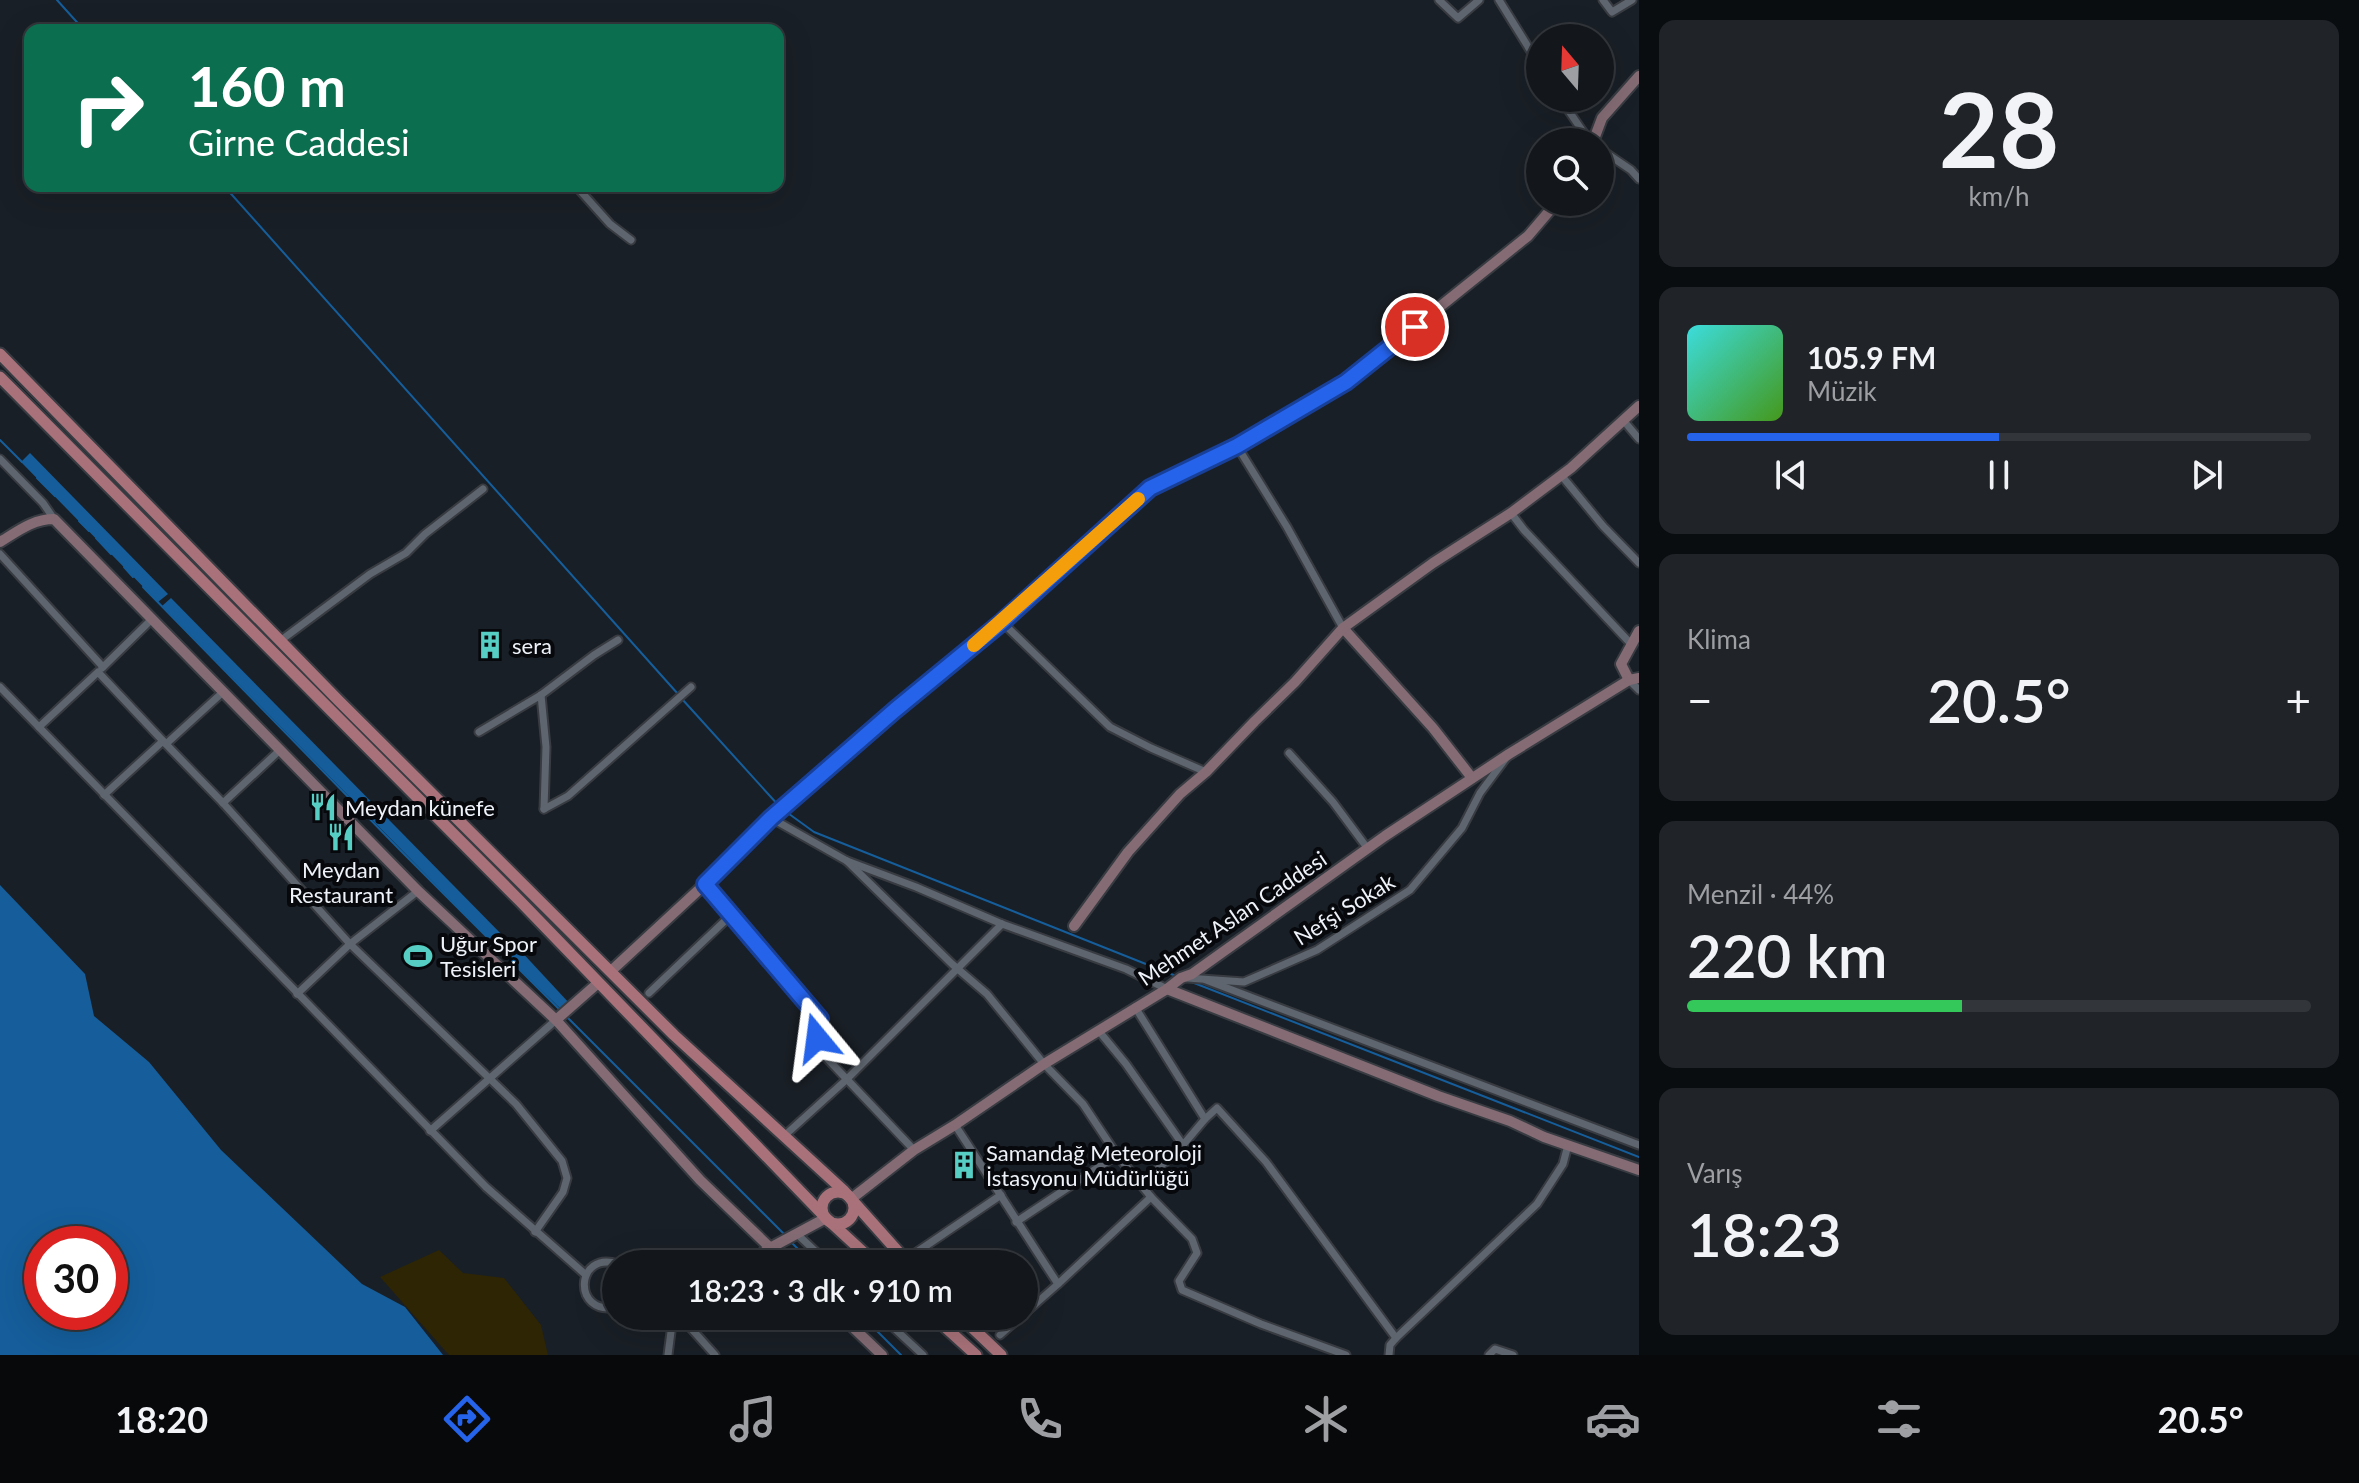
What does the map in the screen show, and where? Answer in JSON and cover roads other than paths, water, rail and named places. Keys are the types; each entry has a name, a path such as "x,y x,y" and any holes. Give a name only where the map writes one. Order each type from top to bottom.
{"main road":[{"path":"0,354 280,641 674,1035 783,1137 851,1199 854,1208 848,1220 834,1223 826,1218 823,1204 828,1196 838,1192 847,1195 851,1199 896,1250"},
{"path":"0,377 861,1250"},
{"path":"948,1330 976,1355"},
{"path":"975,1330 1001,1355"}],"street":[{"path":"1439,0 1458,18 1479,0"},
{"path":"1499,0 1526,43"},
{"path":"1603,0 1612,12 1632,0"},
{"path":"1597,128 1602,118 1639,76"},
{"path":"1614,158 1639,179"},
{"path":"581,192 610,224 631,240"},
{"path":"611,971 771,818 1002,622 1150,488 1237,446 1346,382 1528,236 1545,216"},
{"path":"1074,926 1128,852 1180,794 1295,682 1343,628 1442,557 1511,513 1561,475 1639,406"},
{"path":"1623,420 1639,439"},
{"path":"1237,446 1287,527 1343,628 1433,728 1472,778"},
{"path":"0,459 43,503 54,519 418,891 556,1020 700,1180 770,1248"},
{"path":"1561,475 1639,563"},
{"path":"280,641 370,574 406,553 425,534 483,489"},
{"path":"1511,513 1631,644"},
{"path":"0,542 27,524 54,519"},
{"path":"0,554 164,743 223,803 350,944 516,1104 565,1167 567,1178 563,1192 535,1232"},
{"path":"39,727 152,619"},
{"path":"1002,622 1110,727 1206,772"},
{"path":"1639,631 1621,664 1639,690"},
{"path":"479,732 541,695 618,640"},
{"name":"Mehmet Aslan Caddesi","path":"851,1199 914,1150 1044,1064 1192,974 1472,778 1634,679"},
{"path":"0,687 430,1131 486,1187 586,1275"},
{"path":"541,695 546,747 544,809 568,796 691,687"},
{"path":"104,795 223,692"},
{"path":"223,803 280,750"},
{"path":"1289,753 1333,802 1368,849"},
{"name":"Nefşi Sokak","path":"1181,978 1244,982 1317,950 1410,890 1462,828 1480,793 1509,754"},
{"path":"771,818 847,861 1002,924 1126,969 1167,989 1510,1121 1544,1137 1639,1170"},
{"path":"847,861 987,994 1044,1064 1083,1104 1117,1155 1151,1197 1192,1239 1197,1253 1179,1281 1182,1290 1261,1324 1346,1355"},
{"path":"705,884 820,1019 816,1045 914,1150"},
{"path":"297,994 350,944 418,891"},
{"path":"649,993 731,915"},
{"path":"783,1137 846,1080 1002,924"},
{"path":"1206,980 1639,1145"},
{"path":"430,1131 598,983"},
{"path":"1135,1007 1205,1119"},
{"path":"1098,1030 1183,1145"},
{"path":"1141,1185 1217,1108 1266,1162 1396,1338"},
{"path":"955,1125 1058,1284"},
{"path":"1389,1355 1390,1345 1396,1338 1537,1204 1563,1164 1568,1145"},
{"path":"1016,1222 1117,1155"},
{"path":"924,1250 1001,1195"},
{"path":"1038,1302 1151,1197"},
{"path":"767,1250 826,1218"},
{"path":"797,1234 814,1250"},
{"path":"602,1263 596,1264 586,1275 584,1290 593,1304 602,1307"},
{"path":"668,1355 671,1330"},
{"path":"693,1330 715,1355"},
{"path":"856,1330 882,1355"},
{"path":"896,1330 923,1355"},
{"path":"1000,1335 1006,1330"},
{"path":"1489,1355 1495,1349 1513,1355"}],"water":[{"path":"30,453 168,594 158,602 21,462"},
{"path":"171,598 511,944 503,953 162,606"},
{"path":"0,885 85,974 94,1016 149,1062 221,1150 362,1284 405,1307 443,1355 0,1355"},
{"path":"518,948 570,1004 563,1011 508,958"}],"waterway":[{"path":"57,0 79,24"},
{"path":"229,192 678,694"},
{"path":"0,440 22,462"},
{"path":"37,478 55,496"},
{"path":"79,521 89,531"},
{"path":"96,538 111,554"},
{"path":"124,567 133,577"},
{"path":"143,587 560,1010"},
{"path":"682,699 780,807"},
{"path":"785,811 814,832 1176,976"},
{"path":"1189,981 1639,1157"},
{"path":"567,1017 786,1236"},
{"path":"790,1241 799,1250"},
{"path":"876,1330 901,1355"}],"place":[{"name":"sera","path":"490,645"},
{"name":"Meydan künefe","path":"323,807"},
{"name":"Meydan Restaurant","path":"341,837"},
{"name":"Uğur Spor Tesisleri","path":"418,956"},
{"name":"Samandağ Meteoroloji İstasyonu Müdürlüğü","path":"964,1165"}]}
